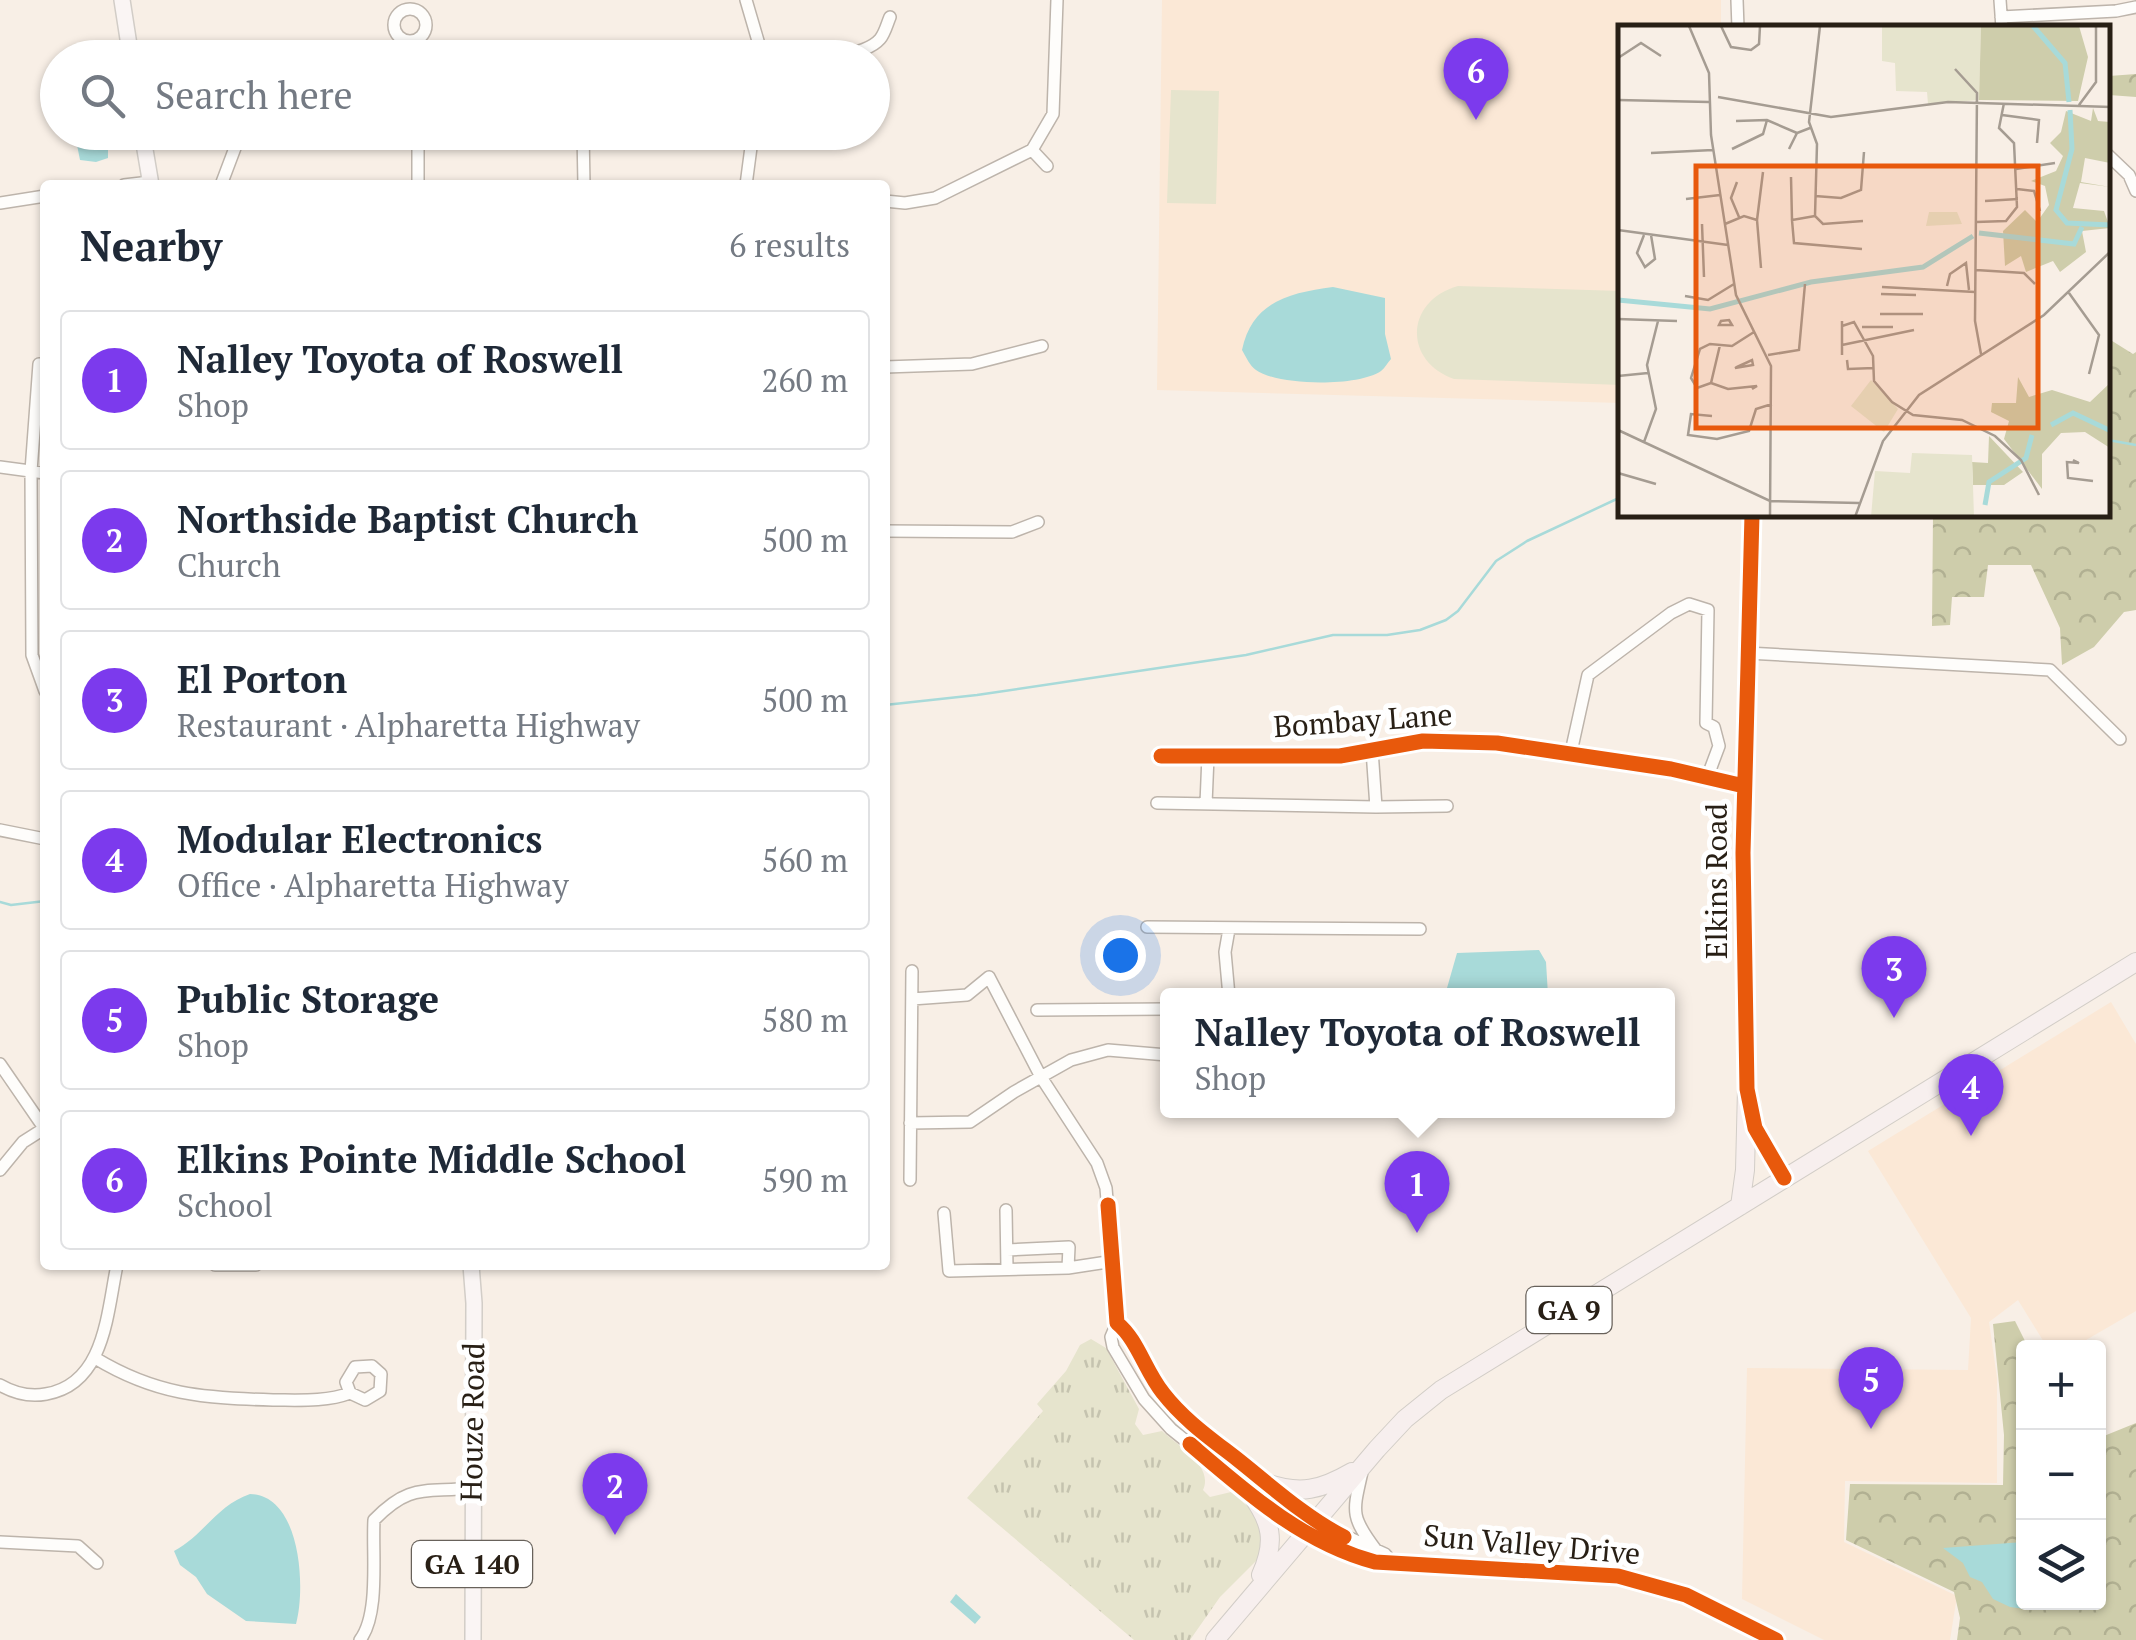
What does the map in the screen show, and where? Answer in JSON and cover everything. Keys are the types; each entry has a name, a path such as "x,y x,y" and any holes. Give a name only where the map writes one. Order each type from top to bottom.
{"highway":[{"name":"GA 9","path":"1215,1640 1406,1419 1461,1376 2136,962"},
{"path":"1740,1206 1747,1089"},
{"path":"1246,1602 1266,1563 1272,1539 1258,1488 1314,1490 1365,1464"}],"main road":[{"path":"122,0 128,40"},
{"path":"145,150 150,180"},
{"name":"Houze Road","path":"471,1270 474,1303 473,1640"}],"street":[{"path":"746,0 757,40"},
{"path":"890,202 935,198 1032,150 1053,114 1058,0"},
{"path":"1737,0 1738,25"},
{"path":"2000,0 2002,22 2136,7"},
{"path":"878,40 890,17"},
{"path":"223,180 234,150"},
{"path":"418,150 418,180"},
{"path":"584,150 584,180"},
{"path":"747,180 750,150"},
{"path":"1032,150 1047,166"},
{"path":"2111,158 2129,176 2136,190"},
{"path":"0,203 40,197"},
{"path":"890,367 972,364 1042,346"},
{"path":"38,364 31,471 32,655 40,677"},
{"path":"0,468 40,472"},
{"name":"Elkins Road","path":"1752,518 1744,786 1747,1089 1755,1128 1784,1178"},
{"path":"890,531 1012,532 1038,522"},
{"path":"1571,752 1588,674 1689,604 1708,610 1706,723 1714,727 1719,746 1707,778"},
{"path":"1748,653 2050,670 2120,740"},
{"name":"Bombay Lane","path":"1161,756 1340,756 1423,741 1497,743 1571,752 1744,786"},
{"path":"1372,750 1376,806"},
{"path":"1206,804 1208,756"},
{"path":"1157,803 1448,806"},
{"path":"0,830 40,838"},
{"path":"1147,927 1420,928"},
{"path":"1228,988 1224,952 1229,929"},
{"path":"910,1180 912,971"},
{"name":"Sun Valley Drive","path":"912,1000 967,995 989,976 1041,1077 1096,1163 1106,1188 1114,1261 1117,1323 1111,1337 1113,1348 1144,1399 1172,1429 1358,1558 1578,1572 1644,1582 1686,1595 1776,1640"},
{"path":"1037,1010 1160,1009"},
{"path":"910,1123 970,1122 1071,1060 1108,1050 1160,1054"},
{"path":"0,1064 40,1122"},
{"path":"0,1170 22,1142 40,1131"},
{"path":"1006,1210 1007,1269"},
{"path":"944,1213 950,1271 1068,1268 1114,1261"},
{"path":"1007,1250 1069,1247 1068,1268"},
{"path":"0,1385 24,1394 56,1392 84,1374 95,1358 116,1270"},
{"name":"Sun Valley Drive","path":"1117,1323 1129,1333 1159,1389 1184,1419 1258,1488 1311,1527 1376,1550 1391,1561"},
{"path":"95,1358 125,1376 170,1392 202,1398 291,1400 336,1398 350,1393"},
{"path":"1365,1464 1355,1493 1354,1512 1376,1550"},
{"path":"360,1640 368,1630 372,1610 374,1520 390,1503 411,1490 471,1488"},
{"path":"0,1542 78,1546 97,1563"}],"shaded area":[{"path":"1162,0 1721,0 1721,25 1618,25 1618,403 1157,390"},
{"path":"2111,1002 2136,1044 2136,1311 2086,1340 2043,1340 2018,1300 1989,1322 1997,1378 1997,1483 1845,1481 1844,1542 1957,1596 1950,1640 1824,1640 1742,1599 1747,1368 1968,1370 1971,1318 1868,1151"}],"green space":[{"path":"2136,74 2136,97 2111,95 2111,76"},
{"path":"1171,90 1219,91 1216,204 1167,203"},
{"path":"1458,286 1618,291 1618,385 1454,379 1437,370 1419,346 1420,317 1441,294"},
{"path":"2111,340 2133,354 2136,352 2136,610 2124,612 2094,647 2062,665 2060,628 2031,565 1988,565 1984,597 1952,597 1950,625 1932,626 1933,518 2111,518"},
{"path":"2015,1321 2024,1340 2016,1340 2016,1610 2106,1610 2106,1435 2136,1423 2136,1640 1957,1640 1960,1618 1954,1592 1846,1540 1850,1484 2003,1485 2004,1435 1993,1324"},
{"path":"1091,1339 1106,1348 1139,1409 1135,1424 1143,1435 1162,1431 1199,1465 1205,1481 1203,1490 1210,1497 1231,1492 1260,1517 1266,1551 1220,1597 1190,1640 1134,1640 967,1498 1043,1411 1037,1404 1066,1371 1080,1345"}],"water":[{"path":"78,150 108,150 108,158 96,162 80,160"},
{"path":"1333,287 1385,298 1385,334 1391,359 1382,370 1355,380 1299,382 1254,368 1242,350 1254,321 1263,311 1287,297"},
{"path":"1539,950 1546,962 1548,988 1447,988 1457,953"},
{"path":"250,1494 267,1498 290,1526 299,1567 296,1624 246,1621 207,1594 196,1577 180,1565 174,1551 228,1505"},
{"path":"2016,1543 2016,1608 1993,1599 1982,1582 1970,1577 1963,1563 1943,1548"},
{"path":"956,1594 981,1617 975,1624 950,1602"}],"waterway":[{"path":"2111,441 2136,445"},
{"path":"890,704 1246,655 1333,635 1387,635 1420,630 1458,611 1496,561 1527,541 1618,498"},
{"path":"0,902 11,905 40,902"}],"cycle path":[{"path":"1752,518 1743,853 1747,1089 1755,1128 1784,1178"},
{"path":"1161,756 1340,756 1423,741 1497,743 1671,769 1744,786"},
{"path":"1108,1205 1117,1323 1131,1338 1157,1384 1207,1436 1302,1511 1344,1537"},
{"path":"1190,1444 1276,1514 1324,1542 1375,1562 1618,1576 1686,1595 1776,1640"}],"place":[{"name":"Elkins Pointe Middle School","path":"1476,120"},
{"name":"El Porton","path":"1894,1018"},
{"name":"Modular Electronics","path":"1971,1136"},
{"name":"Nalley Toyota of Roswell","path":"1417,1233"},
{"name":"Public Storage","path":"1871,1429"},
{"name":"Northside Baptist Church","path":"615,1535"}]}
